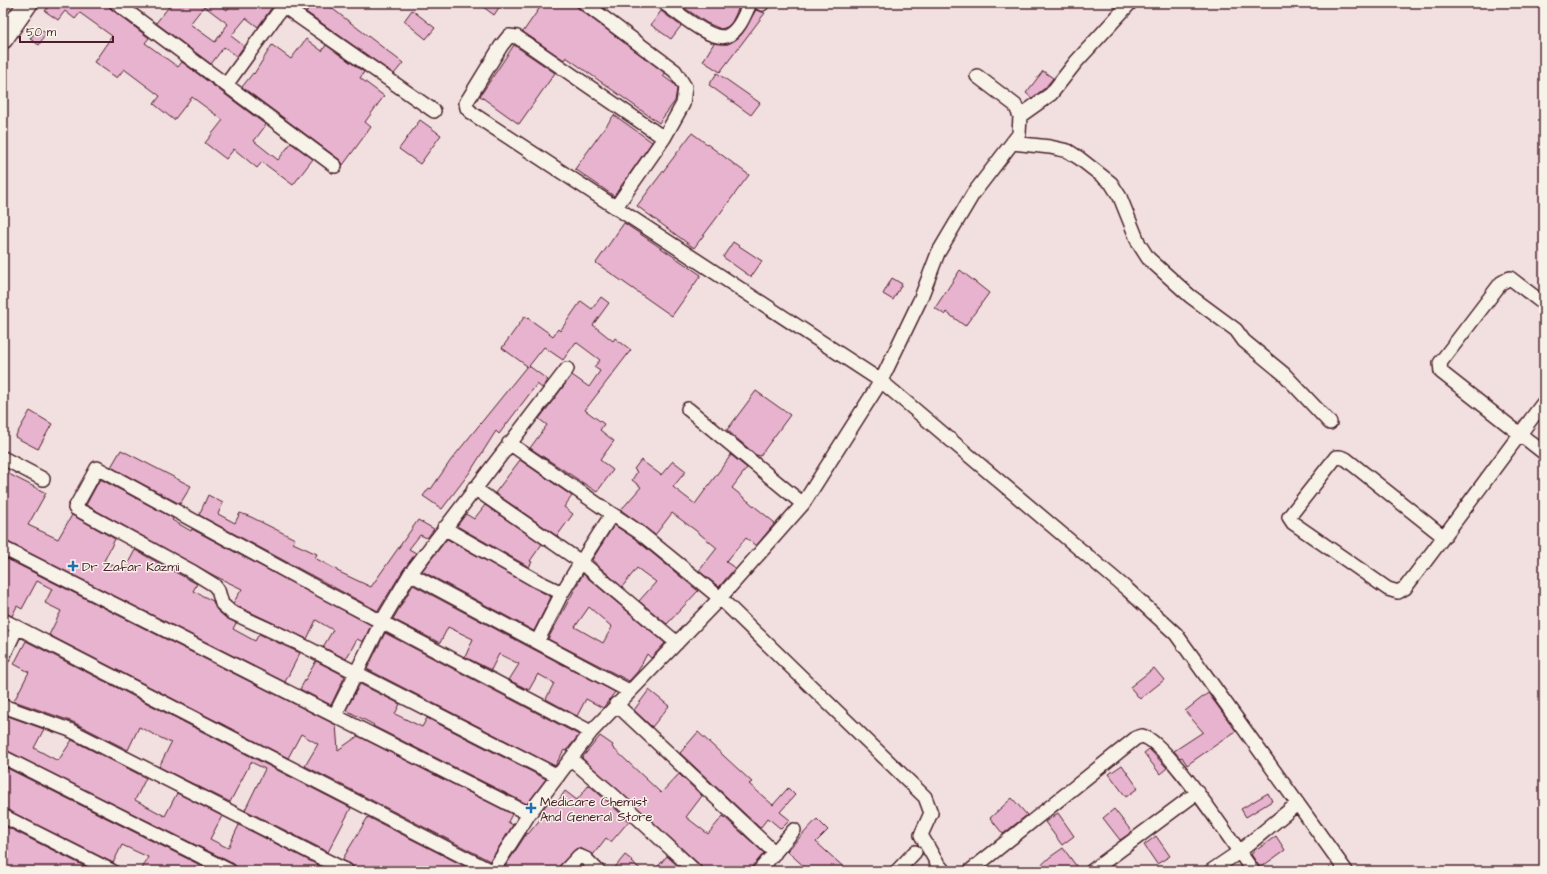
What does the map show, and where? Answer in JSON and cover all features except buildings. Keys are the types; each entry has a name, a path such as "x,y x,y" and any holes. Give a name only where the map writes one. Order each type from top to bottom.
{"street":[{"path":"4,36 28,3"},
{"path":"116,3 335,166"},
{"path":"584,3 675,72 685,87 683,104 664,138 616,207"},
{"path":"664,3 701,29 721,37 728,36 736,29 758,3"},
{"path":"1020,116 1052,94 1076,62 1130,3"},
{"path":"226,85 281,4 434,111"},
{"path":"664,138 517,37 509,36 500,46 466,103 467,108 881,381 1128,590 1176,634 1346,871"},
{"path":"3,620 492,871 529,814 591,732 616,704 677,644 720,598 803,504 881,381 920,300 938,253 973,194 1019,134 1020,116 1015,105 977,76"},
{"path":"1012,143 1050,147 1068,152 1079,158 1111,183 1120,197 1139,244 1148,258 1190,296 1236,330 1244,341 1284,374 1330,423"},
{"path":"1544,304 1510,278 1502,283 1440,363 1441,372 1544,453"},
{"path":"335,716 382,622 410,574 474,488 567,369"},
{"path":"1444,536 1346,459 1340,456 1336,457 1290,513 1289,517 1293,523 1388,589 1398,592 1405,588 1444,536 1544,402"},
{"path":"688,408 803,504"},
{"path":"509,443 639,532 720,598 925,797 931,813 921,835 937,863 944,871"},
{"path":"3,458 43,479"},
{"path":"558,776 296,642 231,612 222,604 218,590 193,572 75,508 96,468 382,622 591,732"},
{"path":"474,488 506,508 581,562 677,644"},
{"path":"537,642 562,593 612,514"},
{"path":"444,528 536,581 562,593"},
{"path":"3,548 529,814"},
{"path":"410,574 629,691"},
{"path":"3,657 17,627"},
{"path":"616,704 775,853"},
{"path":"3,706 70,730 347,871"},
{"path":"970,871 1136,738 1142,736 1154,741 1198,792 1253,871"},
{"path":"3,756 230,871"},
{"path":"571,759 613,795 695,871"},
{"path":"1092,871 1198,792"},
{"path":"1211,871 1239,852 1297,804"},
{"path":"3,816 112,871"},
{"path":"759,871 794,830"},
{"path":"896,871 915,852"},
{"path":"565,871 579,856 586,859 598,871"}],"place":[{"name":"Dr Zafar Kazmi","path":"73,566"},
{"name":"Medicare Chemist And General Store","path":"531,808"}]}
